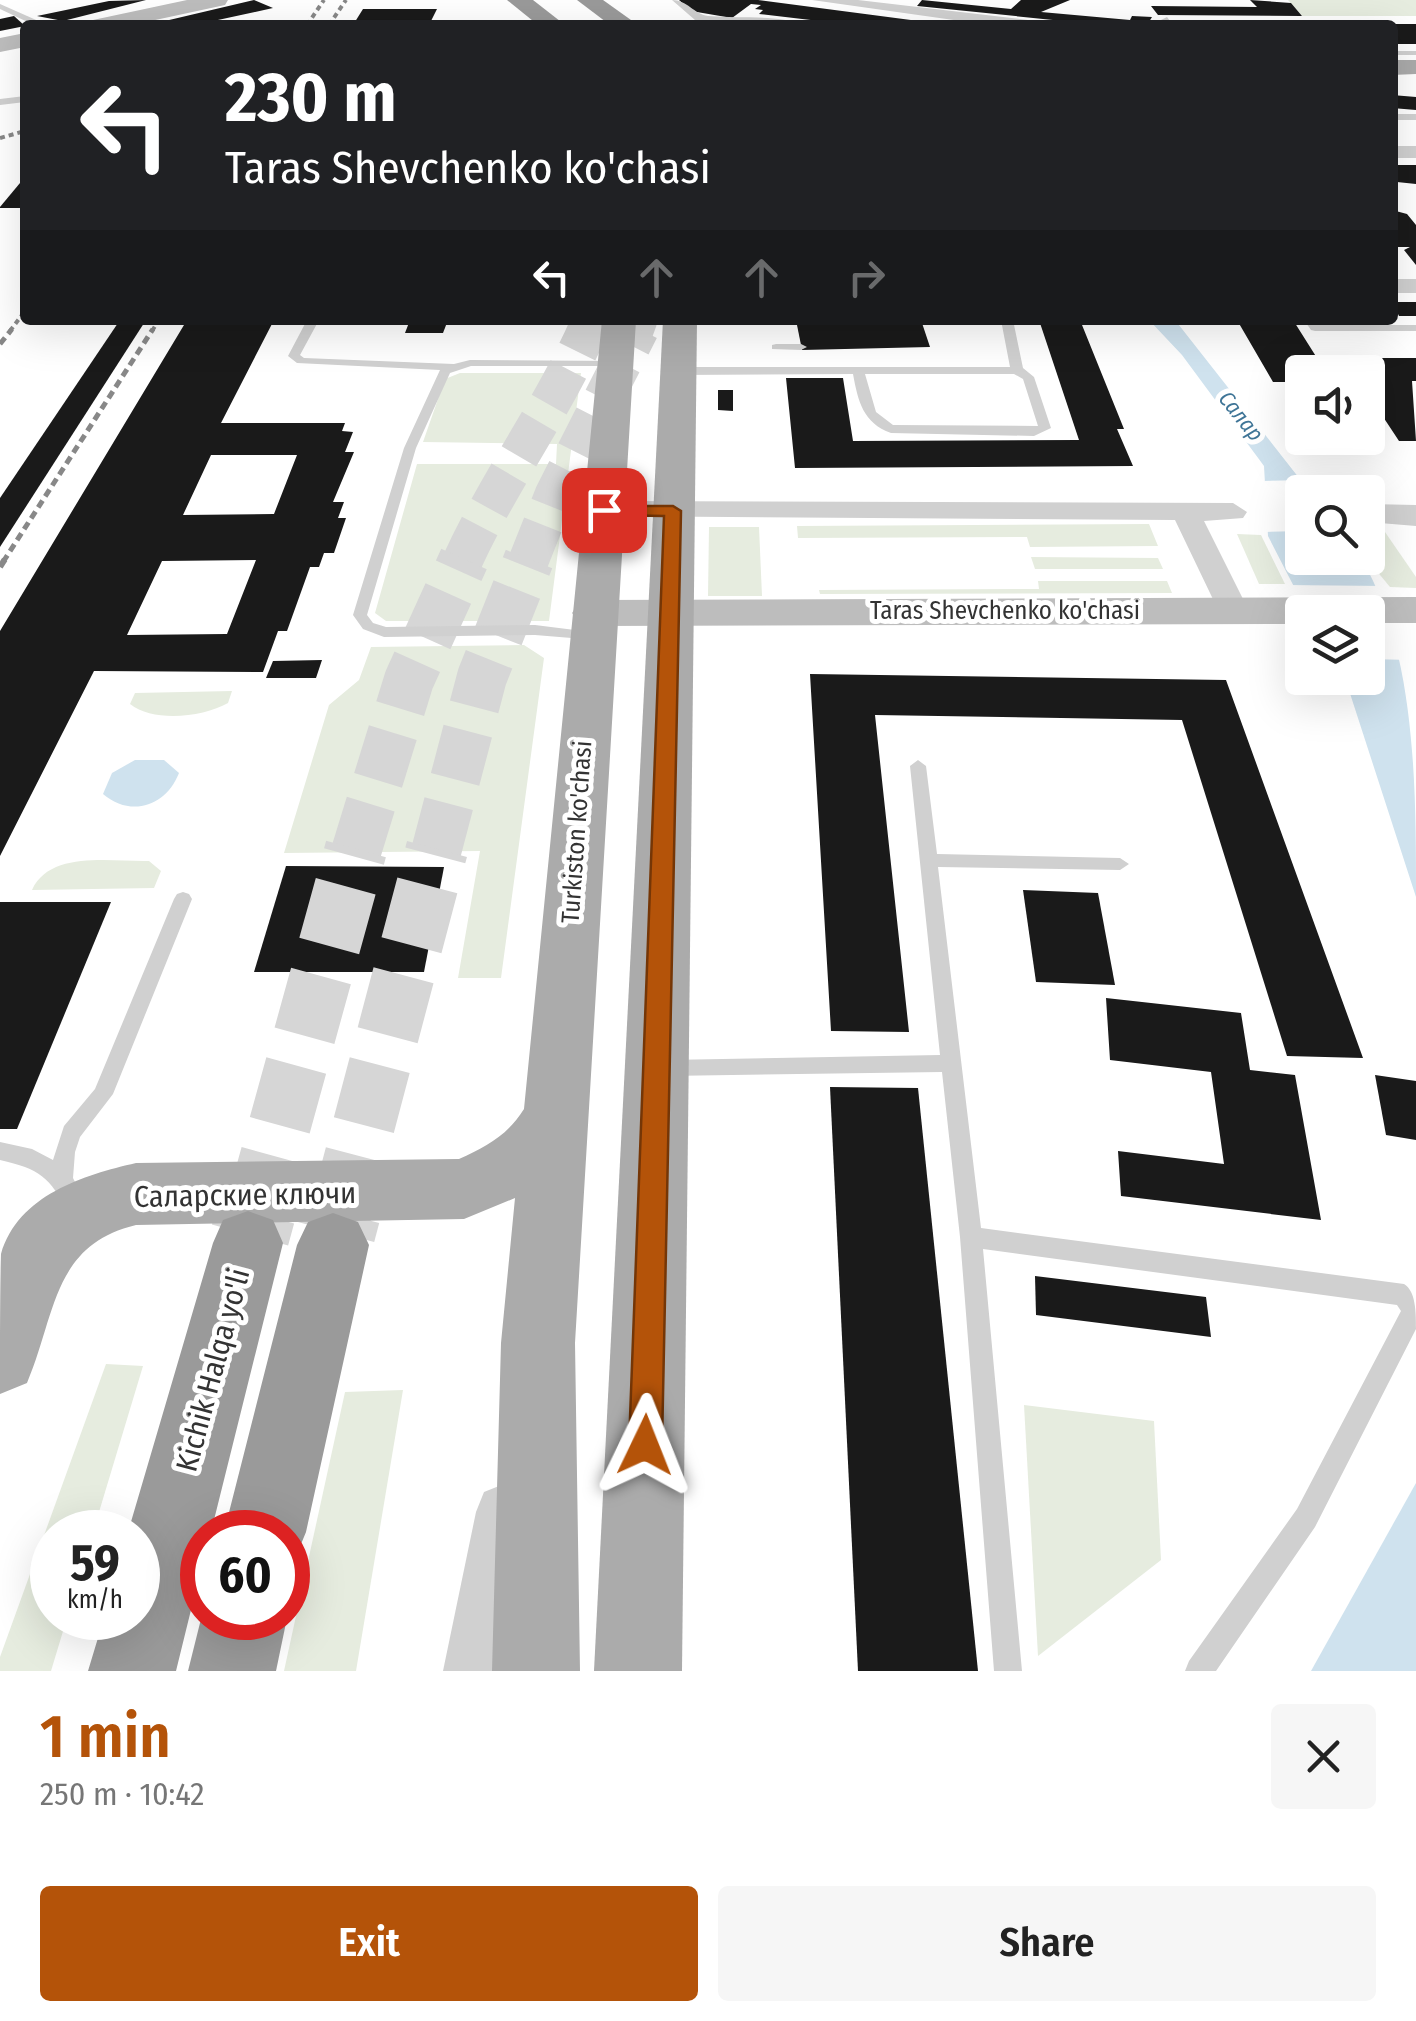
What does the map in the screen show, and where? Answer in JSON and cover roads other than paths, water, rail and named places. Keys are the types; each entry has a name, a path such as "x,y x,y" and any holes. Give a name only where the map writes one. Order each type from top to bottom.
{"highway":[{"path":"518,0 555,14 592,11 616,20"},
{"name":"Kichik Halqa yo'li","path":"132,1671 248,1243"},
{"path":"269,1510 333,1245"},
{"path":"232,1671 239,1640"}],"main road":[{"name":"Turkiston ko'chasi","path":"536,1671 538,1343 618,325"},
{"path":"638,1671 680,325"},
{"name":"Саларские ключи","path":"0,1357 37,1250 70,1194 464,1189 516,1165 541,1140 556,1116"}],"street":[{"path":"98,20 188,0"},
{"path":"124,20 217,0"},
{"path":"820,0 984,20"},
{"path":"604,510 1232,512"},
{"path":"1186,512 1274,624"},
{"path":"1385,514 1415,515"},
{"name":"Taras Shevchenko ko'chasi","path":"593,625 1274,624 1416,610"},
{"path":"1385,636 1416,636"},
{"name":"Turkiston ko'chasi","path":"473,1671 538,1343"}],"lane":[{"path":"676,0 701,20"},
{"path":"0,6 20,28"},
{"path":"698,18 760,20"},
{"path":"310,325 294,356 300,360 451,367 615,364"},
{"path":"1007,325 1016,370"},
{"path":"1313,325 1416,328"},
{"path":"776,347 801,347"},
{"path":"451,367 441,376 410,448 361,619 372,629 392,632 593,625"},
{"path":"676,371 858,369 1016,370 1028,377 1045,428 891,429 875,424 868,414 858,369"},
{"path":"535,630 593,625"},
{"path":"918,766 972,1237 1008,1671"},
{"path":"928,860 1120,864"},
{"path":"70,1194 72,1132 103,1094 183,899"},
{"path":"656,1068 951,1063"},
{"path":"0,1151 32,1158 70,1194"},
{"path":"972,1237 1404,1296 1413,1311 1306,1518 1199,1671"}],"water":[{"name":"Салар","path":"1154,325 1179,325 1297,475 1285,475 1285,569 1268,536 1264,466 1182,355"},
{"name":"Салар","path":"1288,575 1369,575 1379,595 1298,595"},
{"name":"Салар","path":"1385,612 1403,677 1409,720 1416,897 1351,695 1385,695"},
{"path":"135,760 164,760 179,773 166,794 136,807 103,794 112,773"},
{"path":"1416,1483 1416,1671 1311,1671"}],"tunnel":[{"path":"587,331 590,325"},
{"path":"638,331 640,325"},
{"path":"462,562 587,331"},
{"path":"528,562 555,494 638,331"},
{"path":"356,852 409,680 464,559"},
{"path":"436,852 482,677 529,559"},
{"path":"255,1215 356,849"},
{"path":"340,1215 437,849"},
{"path":"250,1235 256,1213"},
{"path":"336,1232 341,1213"}],"railway":[{"path":"310,20 324,0"},
{"path":"332,20 346,0"},
{"path":"0,138 20,132"},
{"path":"10,331 20,318"},
{"path":"152,331 156,325"},
{"path":"0,344 12,329"},
{"path":"3,562 153,329"},
{"path":"0,567 5,559"}]}
